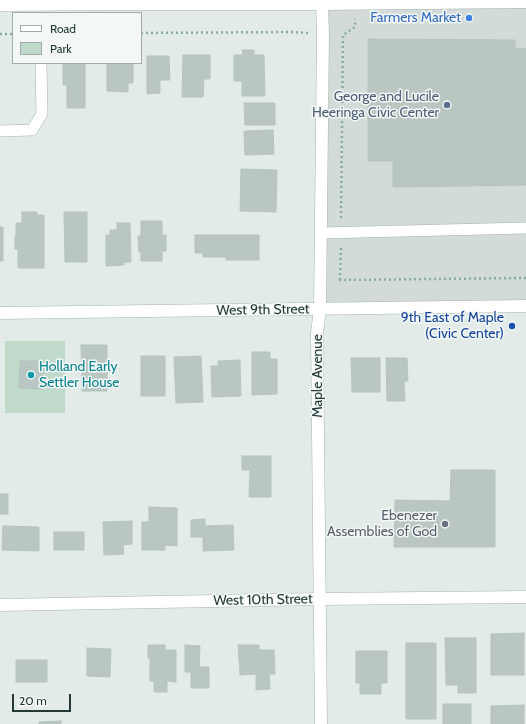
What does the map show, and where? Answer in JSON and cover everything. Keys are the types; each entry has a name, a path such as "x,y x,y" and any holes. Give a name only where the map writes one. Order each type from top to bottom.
{"street":[{"path":"0,5 229,1 322,2 355,4 526,2"},
{"name":"Maple Avenue","path":"321,724 317,333 320,309 323,34 322,2"},
{"name":"West 9th Street","path":"0,313 526,306"},
{"name":"West 10th Street","path":"0,605 526,597"}],"lane":[{"path":"0,131 32,130 42,114 41,64"},
{"path":"321,233 526,228"}],"path":[{"path":"142,33 291,32 343,35 355,27 355,4"},
{"path":"0,34 12,34"},
{"path":"343,35 340,280 526,278"}],"shaded area":[{"path":"526,0 526,306 320,309 322,4"}],"green space":[{"path":"5,341 65,341 65,413 5,413"}],"building":[{"name":"George and Lucile Heeringa Civic Center","path":"368,39 515,40 515,48 526,49 526,185 393,187 393,161 368,161"},
{"path":"242,50 254,50 254,55 264,55 265,96 242,96 242,81 234,81 234,55 243,55"},
{"path":"183,55 210,55 210,79 204,79 203,97 182,97"},
{"path":"147,56 169,56 170,80 160,80 160,93 147,94"},
{"path":"63,64 85,64 85,108 67,108 67,85 63,85"},
{"path":"107,64 133,64 133,83 128,83 128,92 107,91"},
{"path":"244,103 275,103 275,125 245,125"},
{"path":"273,130 274,154 245,155 244,131"},
{"path":"241,169 277,170 276,212 240,211"},
{"path":"22,212 37,212 37,215 44,215 44,268 18,268 18,249 15,249 15,236 16,223 22,223"},
{"path":"64,212 87,212 87,262 65,262"},
{"path":"141,221 162,221 162,235 166,235 166,251 162,251 162,261 141,261 138,236 141,236"},
{"path":"117,223 130,223 131,262 124,262 124,265 106,266 106,235 110,235 110,230 117,230"},
{"path":"0,227 3,227 3,261 0,261"},
{"path":"195,235 259,235 259,260 226,260 226,257 203,257 203,253 195,253"},
{"path":"81,345 107,345 107,391 82,391"},
{"path":"252,352 270,352 270,359 277,359 277,394 252,395"},
{"path":"141,356 165,356 165,396 141,396"},
{"path":"201,356 203,402 176,403 174,357"},
{"path":"351,358 380,358 380,392 352,392"},
{"path":"386,358 407,358 408,381 404,381 405,401 387,401"},
{"path":"240,360 241,396 212,397 211,366 218,366 218,361"},
{"name":"Holland Early Settler House","path":"20,361 43,361 43,389 19,388"},
{"path":"242,456 271,456 271,497 249,497 250,470 242,470"},
{"name":"Ebenezer Assemblies of God","path":"451,470 495,470 495,547 394,547 395,500 450,501"},
{"path":"0,494 8,494 8,514 0,514"},
{"path":"149,507 177,508 177,546 165,545 165,550 142,550 142,522 149,522"},
{"path":"205,519 205,526 233,525 234,550 203,551 203,537 191,537 191,520"},
{"path":"132,521 132,544 123,545 124,554 104,555 103,522"},
{"path":"3,526 39,527 39,551 2,550"},
{"path":"54,532 84,532 84,550 54,550"},
{"path":"524,633 524,675 491,675 491,634"},
{"path":"445,638 476,638 476,693 458,693 458,685 446,685"},
{"path":"406,643 436,643 436,719 406,719"},
{"path":"148,645 165,645 165,650 176,650 176,682 167,681 167,692 154,692 154,681 150,681 150,658 148,658"},
{"path":"185,645 200,646 199,667 209,667 209,688 191,688 191,672 185,672"},
{"path":"238,645 259,645 259,650 274,650 275,674 269,674 270,689 256,690 256,674 240,675"},
{"path":"87,648 111,649 110,677 87,676"},
{"path":"356,651 387,651 387,683 381,683 381,694 360,694 360,683 356,683"},
{"path":"16,660 47,660 47,682 16,682"},
{"path":"443,704 471,704 471,724 443,724"},
{"path":"524,705 524,724 491,724 491,706"},
{"path":"61,721 61,724 39,724 39,722"}],"place":[{"name":"Farmers Market","path":"469,18"},
{"name":"George and Lucile Heeringa Civic Center","path":"447,105"},
{"name":"9th East of Maple (Civic Center)","path":"512,326"},
{"name":"Holland Early Settler House","path":"31,375"},
{"name":"Ebenezer Assemblies of God","path":"445,524"}]}
